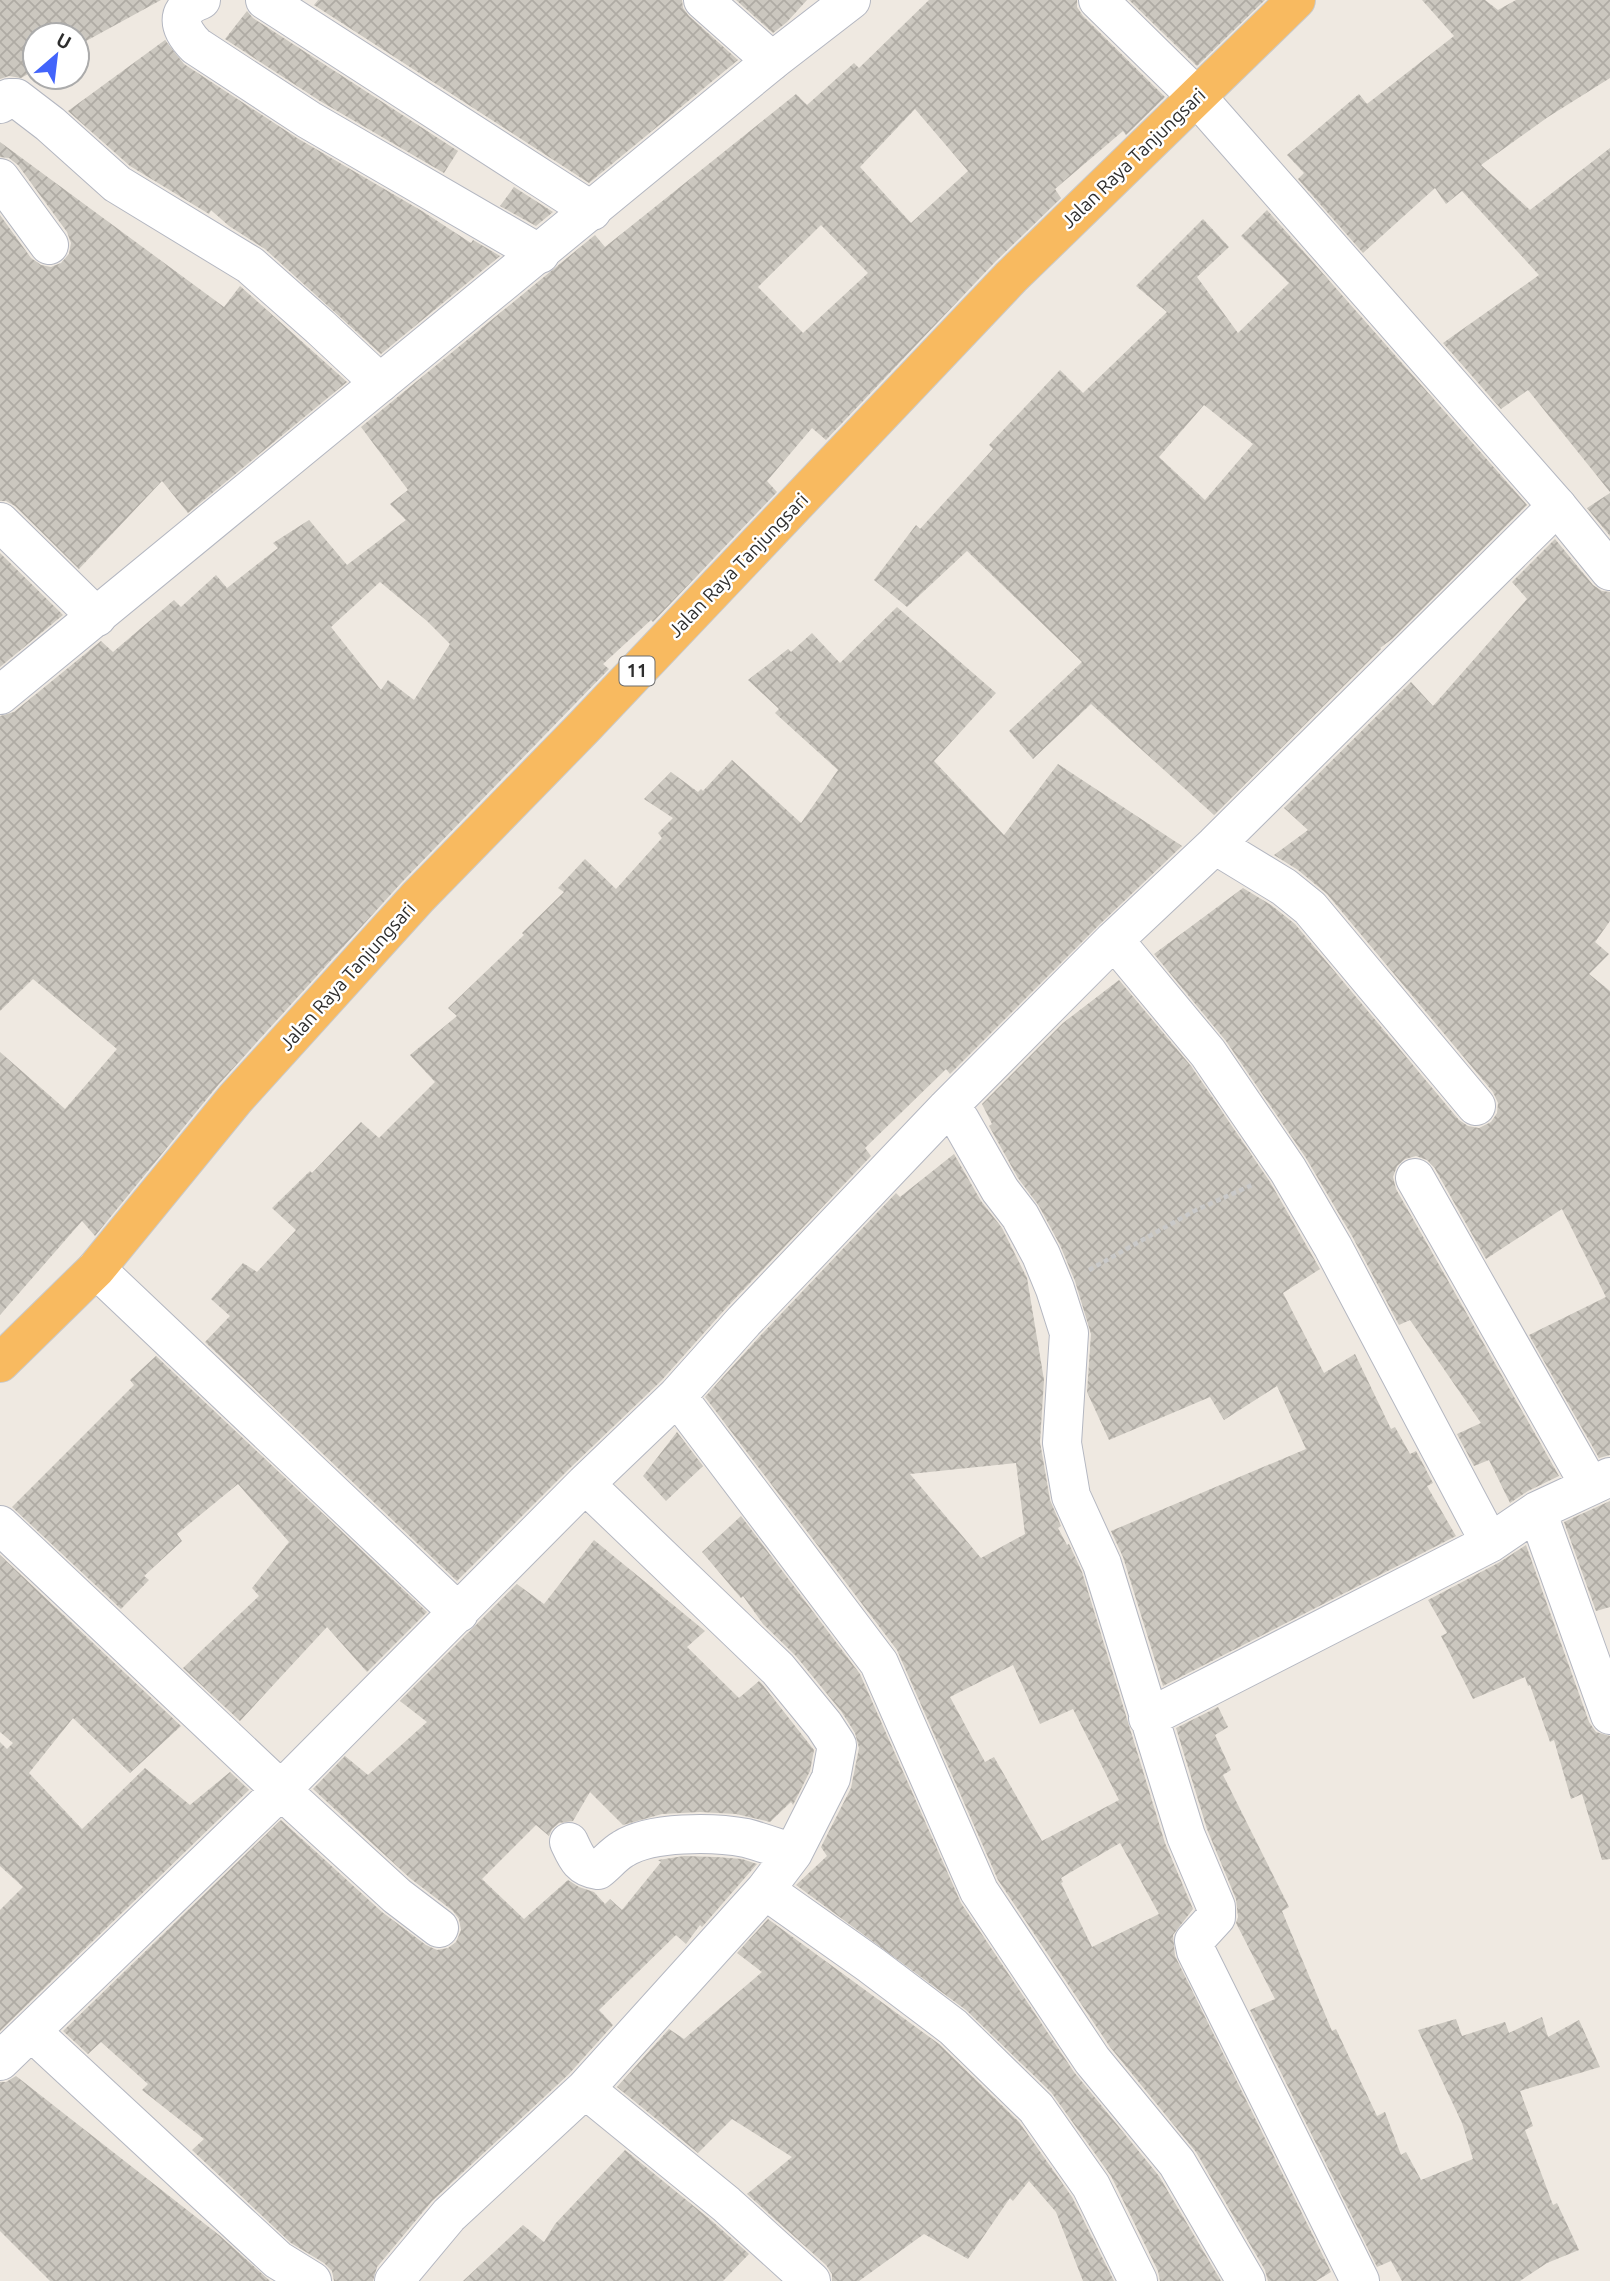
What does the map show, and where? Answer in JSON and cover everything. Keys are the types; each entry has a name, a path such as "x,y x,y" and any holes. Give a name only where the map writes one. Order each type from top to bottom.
{"highway":[{"name":"Jalan Raya Tanjungsari","path":"0,1363 96,1269 235,1099 418,897 584,727 1011,277 1296,0"}],"street":[{"path":"201,0 192,3 183,13 180,24 196,46 309,120 540,254"},
{"path":"265,0 592,211"},
{"path":"703,0 772,61"},
{"path":"0,695 772,61 851,0"},
{"path":"1098,0 1197,97 1557,506 1610,571"},
{"path":"0,104 9,98 16,98 50,124 117,184 250,265 380,383"},
{"path":"0,178 49,245"},
{"path":"0,2061 281,1790 585,1484 677,1396 744,1321 946,1109 1114,940 1215,845 1557,506"},
{"path":"0,523 97,617"},
{"path":"1215,845 1283,887 1310,908 1476,1106"},
{"path":"1114,940 1208,1053 1288,1170 1333,1247 1490,1543"},
{"path":"946,1109 960,1120 1000,1190 1020,1216 1041,1255 1069,1333 1062,1443 1071,1496 1102,1564 1186,1836 1216,1907 1216,1917 1194,1941 1196,1951 1360,2281"},
{"path":"1148,1718 1490,1543 1538,1511 1600,1481 1415,1178"},
{"path":"96,1269 459,1613"},
{"path":"677,1396 879,1663 979,1891 1092,2060 1177,2163 1246,2281"},
{"path":"394,2281 449,2215 585,2089 765,1891 793,1853 831,1779 837,1745 778,1669 585,1484"},
{"path":"1538,1511 1610,1715"},
{"path":"0,1525 281,1790 397,1896 439,1928"},
{"path":"569,1842 577,1860 588,1869 598,1870 623,1849 643,1840 664,1836 711,1835 746,1838 793,1853"},
{"path":"765,1891 871,1965 953,2027 1036,2108 1091,2186 1138,2281"},
{"path":"32,2032 278,2259 312,2281"},
{"path":"585,2089 726,2204 811,2281"}],"path":[{"path":"1055,1289 1194,1211 1288,1170"}],"building":[{"path":"0,0 161,0 91,38 91,21 21,21 21,78 9,76 0,79"},
{"path":"318,0 682,0 683,8 689,16 738,60 589,183 314,5"},
{"path":"736,0 807,0 773,33"},
{"path":"929,0 1077,0 1077,7 1083,16 1165,97 1126,135 1123,131 1055,189 1061,198 995,262 826,440 812,428 767,481 777,492 653,622 651,620 603,664 609,669 402,882 219,1084 95,1236 82,1221 0,1315 0,1052 65,1109 117,1049 33,979 0,1011 0,716 14,712 101,641 113,652 174,600 181,607 216,575 227,588 278,548 273,543 309,520 347,565 406,520 390,504 408,490 361,427 595,235 605,247 796,94 807,105 854,63 859,68","holes":["915,109 968,171 911,223 860,167","821,225 868,273 803,333 758,287","380,582 450,644 414,700 388,680 381,690 331,627"]},
{"path":"1129,0 1265,0 1197,66"},
{"path":"1422,0 1485,0 1498,10 1516,0 1610,0 1610,78 1548,117 1481,165 1530,210 1610,148 1610,492 1528,390 1501,409 1443,343 1539,275 1462,191 1446,204 1435,188 1363,253 1298,179 1304,173 1287,155 1359,94 1367,104 1454,36"},
{"path":"247,11 253,18 458,151 444,173 320,101 225,39"},
{"path":"165,40 184,64 297,138 471,243 473,240 500,256 381,354 265,249 229,226 211,210 209,214 130,166 68,111"},
{"path":"0,142 224,307 240,286 347,382 188,513 162,481 79,569 15,506 0,501 0,215 31,258 41,265 51,267 61,263 69,254 71,243 67,232 18,165 9,158 0,157"},
{"path":"514,187 553,212 536,226 500,206"},
{"path":"1267,210 1527,505 1214,815 1091,704 1033,759 1009,731 1082,662 967,551 907,607 874,580 916,525 920,529 993,449 989,445 1060,370 1083,393 1167,312 1136,286 1203,219 1229,247 1197,277 1238,333 1289,283 1241,236","holes":["1204,405 1253,444 1205,500 1159,457"]},
{"path":"1610,493 1610,536 1587,508"},
{"path":"1555,539 1593,585 1602,591 1610,592 1610,921 1595,942 1609,954 1589,974 1610,991 1610,1455 1599,1458 1529,1335 1606,1297 1562,1209 1486,1259 1434,1167 1427,1160 1416,1156 1405,1159 1397,1166 1393,1177 1396,1189 1559,1476 1510,1503 1489,1460 1474,1466 1457,1434 1481,1423 1410,1320 1399,1325 1352,1236 1306,1158 1226,1041 1154,954 1243,888 1295,924 1459,1120 1468,1126 1479,1128 1491,1122 1497,1113 1498,1103 1493,1092 1327,894 1298,870 1274,855 1308,830 1284,808 1411,682 1433,706 1527,599 1512,582"},
{"path":"0,553 63,615 0,667"},
{"path":"897,607 996,693 934,761 1004,835 1058,764 1182,846 950,1074 946,1069 865,1148 871,1156 728,1306 661,1381 457,1581 205,1342 230,1316 211,1299 243,1263 257,1272 296,1230 272,1208 310,1171 312,1173 361,1122 379,1138 435,1082 410,1055 457,1016 448,1008 524,935 522,933 564,892 558,888 585,859 616,889 662,838 658,833 673,818 644,799 671,772 698,792 701,789 703,791 732,760 801,823 838,770 775,713 779,709 748,680 788,649 791,652 812,633 840,663"},
{"path":"1119,980 1191,1066 1270,1182 1320,1269 1283,1293 1324,1373 1355,1354 1391,1429 1395,1427 1410,1454 1416,1451 1433,1483 1427,1486 1456,1536 1163,1686 1123,1557 1111,1531 1306,1449 1277,1386 1224,1420 1210,1397 1109,1440 1087,1392 1091,1334 1075,1281 1039,1206 1018,1178 989,1126 992,1124 982,1104 1063,1023"},
{"path":"954,1154 981,1201 1002,1228 1027,1278 1044,1380 1040,1442 1050,1500 1061,1526 1058,1528 1082,1572 1165,1843 1193,1909 1173,1935 1175,1956 1331,2272 1316,2281 1268,2281 1265,2270 1196,2152 1110,2047 998,1880 897,1650 705,1397 896,1193 900,1197","holes":["1016,1463 1025,1534 981,1558 910,1474","1013,1665 1040,1724 1073,1709 1119,1800 1042,1841 994,1757 985,1762 950,1697","1120,1843 1159,1914 1092,1947 1061,1878"]},
{"path":"156,1356 427,1612 367,1672 327,1627 240,1721 183,1668 259,1596 252,1588 289,1542 238,1484 177,1534 182,1541 144,1576 149,1580 121,1609 12,1507 134,1385 130,1380"},
{"path":"677,1432 703,1466 666,1501 643,1476"},
{"path":"1610,1501 1610,1607 1596,1611 1564,1522"},
{"path":"741,1516 860,1674 961,1903 1074,2072 1159,2176 1221,2281 1160,2281 1158,2271 1111,2176 1051,2092 966,2010 796,1885 827,1856 821,1847 851,1788 859,1748 855,1733 841,1711 795,1655 763,1624 743,1596 741,1598 702,1552"},
{"path":"594,1540 705,1631 687,1647 739,1698 759,1681 762,1684 814,1750 810,1771 793,1805 791,1802 770,1822 736,1814 700,1812 662,1814 623,1825 590,1792 573,1821 559,1823 549,1836 536,1825 482,1879 524,1919 568,1880 594,1892 605,1904 610,1899 622,1910 661,1862 658,1860 684,1856 716,1857 742,1859 757,1864 702,1927 700,1925 686,1944 676,1935 599,2010 613,2025 569,2074 432,2201 377,2267 373,2281 334,2281 332,2271 324,2263 291,2243 192,2150 204,2139 142,2090 148,2084 101,2042 88,2054 63,2031 281,1820 382,1912 426,1945 437,1950 448,1948 456,1942 461,1930 459,1919 453,1911 411,1879 313,1789 345,1756 368,1775 427,1722 400,1701 517,1584 544,1604"},
{"path":"1526,1545 1589,1722 1596,1732 1610,1736 1610,1859 1602,1860 1582,1794 1571,1799 1554,1740 1550,1742 1525,1677 1473,1699 1441,1636 1447,1633 1428,1600 1500,1562"},
{"path":"0,1555 181,1726 130,1773 73,1718 29,1773 82,1829 145,1768 190,1805 230,1772 249,1790 0,2031 0,1910 23,1887 0,1866 0,1742 7,1749 13,1743 0,1732"},
{"path":"1218,1707 1228,1727 1215,1735 1231,1770 1223,1775 1289,1907 1282,1911 1332,2031 1336,2029 1377,2116 1385,2112 1401,2155 1406,2152 1421,2180 1473,2159 1462,2123 1418,2030 1456,2019 1462,2036 1505,2022 1509,2033 1542,2017 1548,2037 1579,2020 1600,2067 1520,2091 1533,2126 1525,2130 1553,2205 1557,2203 1579,2250 1547,2263 1520,2281 1402,2281 1391,2261 1377,2267 1250,2010 1275,1999 1236,1923 1236,1899 1207,1829 1176,1728"},
{"path":"768,1919 939,2044 1019,2122 1072,2197 1114,2281 1083,2281 1056,2212 1029,2181 1013,2201 1010,2198 968,2259 924,2234 859,2281 832,2281 832,2274 826,2265 747,2194 792,2157 732,2119 698,2153 617,2087 669,2029 684,2039 762,1972 737,1953"},
{"path":"16,2076 219,2235 270,2281 50,2281 0,2231 0,2082 6,2082"},
{"path":"625,2150 749,2254 723,2281 463,2281 523,2225 544,2242 555,2224"}]}
